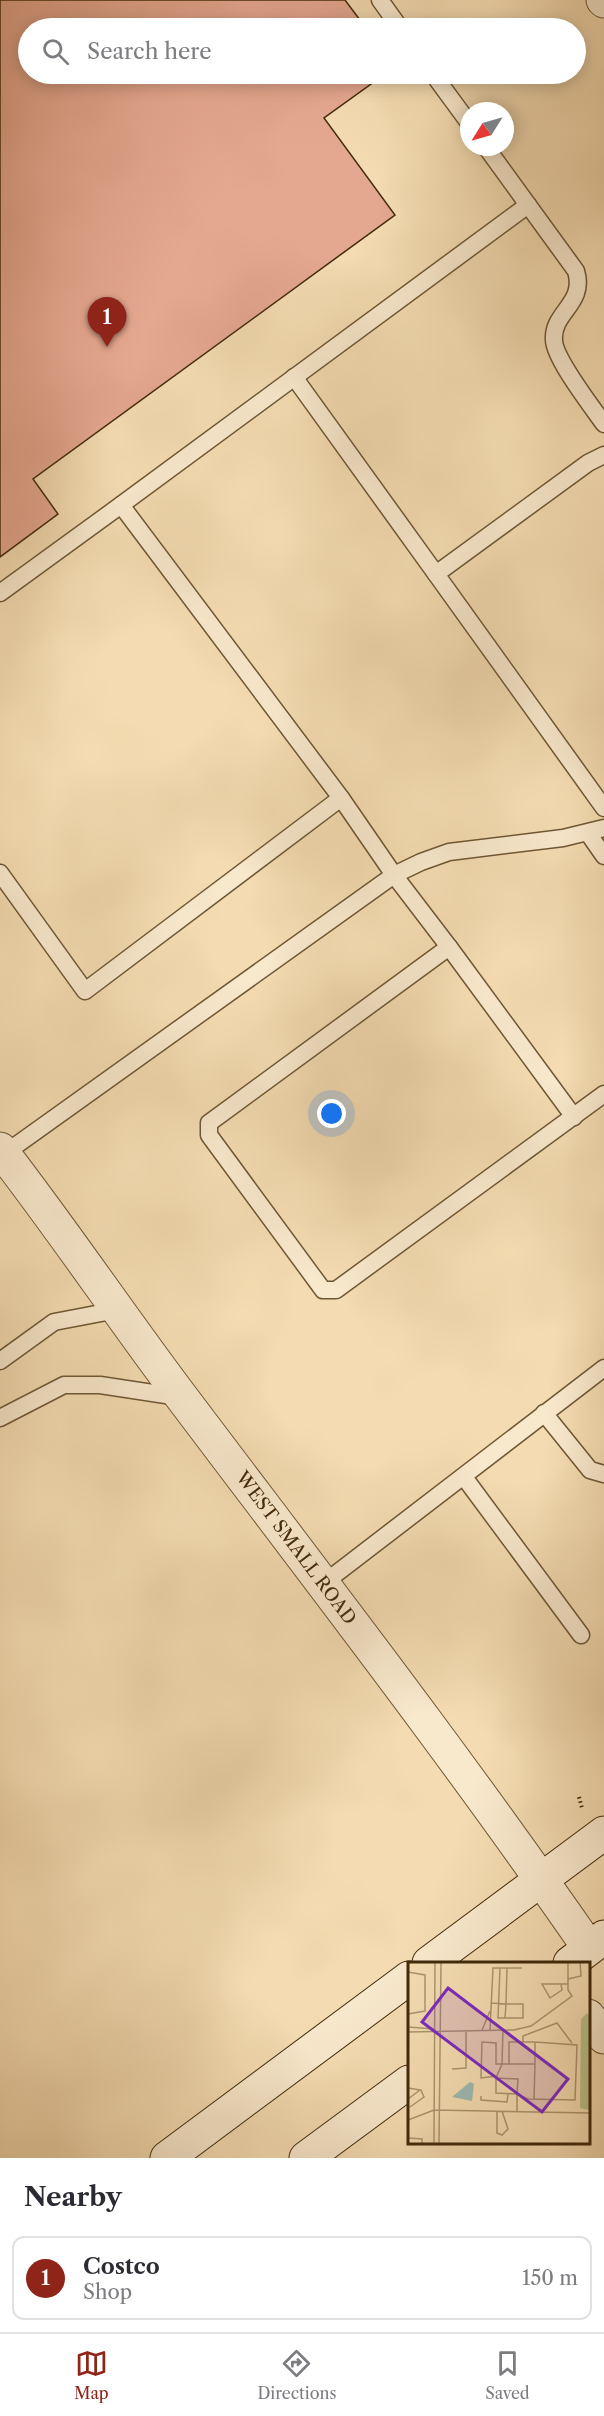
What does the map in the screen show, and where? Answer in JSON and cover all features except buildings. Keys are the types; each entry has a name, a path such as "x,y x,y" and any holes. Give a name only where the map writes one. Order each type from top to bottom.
{"street":[{"name":"WEST SMALL ROAD","path":"2,1152 117,1310 324,1583 542,1880 591,1955"},
{"path":"430,1962 604,1833"},
{"path":"167,2158 408,1979"},
{"path":"589,2017 604,2037"},
{"path":"306,2158 408,2083"}],"lane":[{"path":"380,0 393,18"},
{"path":"440,84 460,111"},
{"path":"493,156 576,271 578,291 559,322 554,340 560,359 604,424"},
{"path":"0,593 528,205"},
{"path":"294,377 604,808"},
{"path":"436,574 588,463 604,454"},
{"path":"121,505 341,798 394,875 574,1117"},
{"path":"0,873 85,991 341,798"},
{"path":"2,1152 394,875 449,852 502,847 596,830 604,856"},
{"path":"449,947 209,1123 209,1135 323,1290 336,1290 604,1095"},
{"path":"0,1361 54,1322 117,1310"},
{"path":"324,1583 604,1368"},
{"path":"0,1418 64,1385 99,1385 182,1397"},
{"path":"543,1413 590,1470 604,1474"},
{"path":"464,1477 581,1635"}],"place":[{"name":"Costco","path":"107,347"}]}
